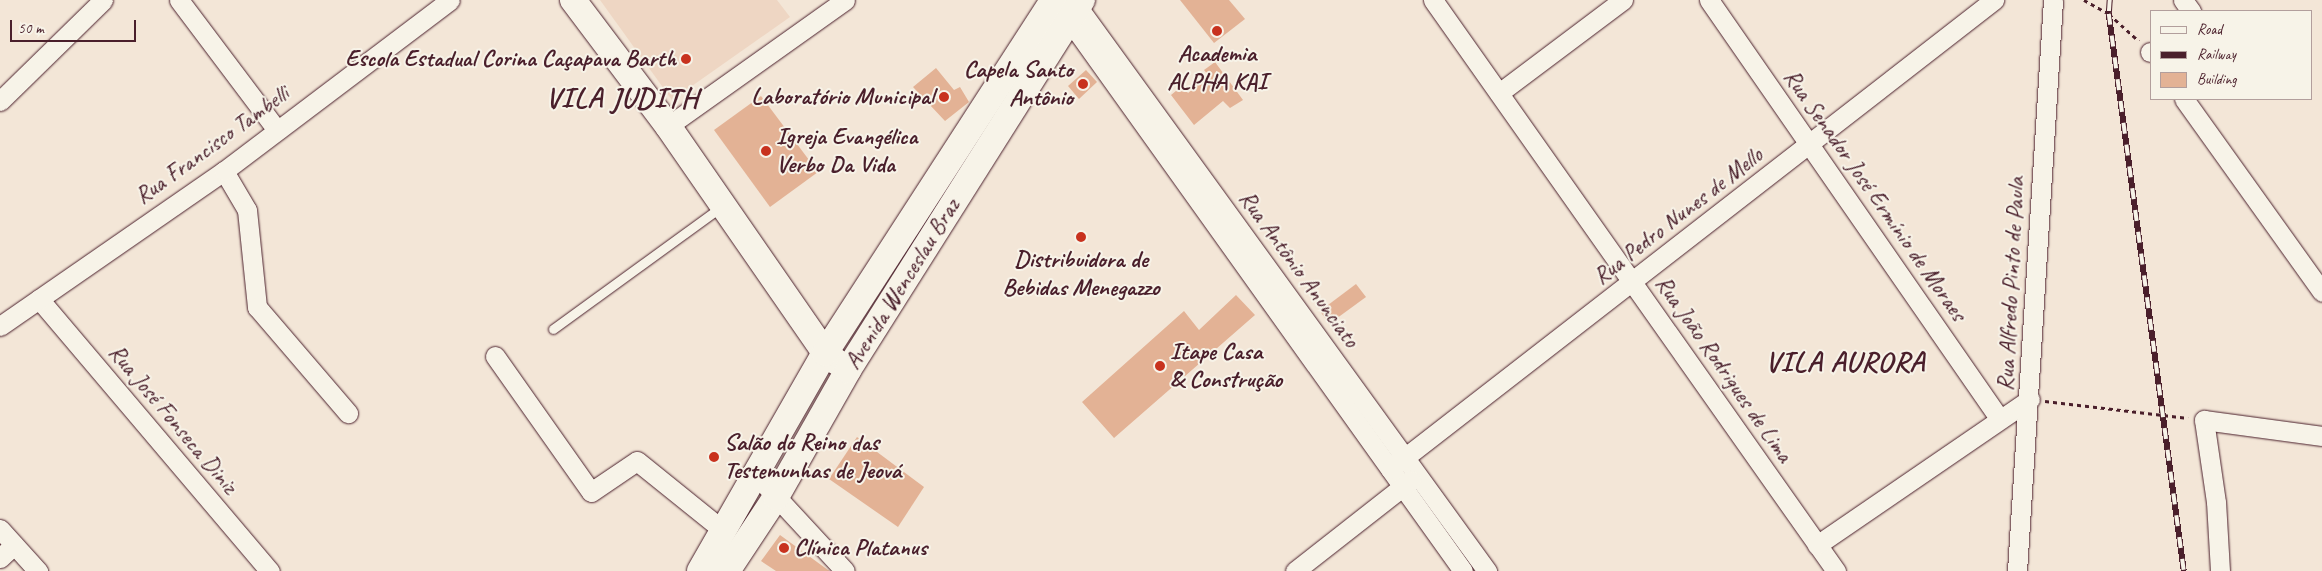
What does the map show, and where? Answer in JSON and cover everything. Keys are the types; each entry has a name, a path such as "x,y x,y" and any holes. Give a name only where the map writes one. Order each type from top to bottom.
{"main road":[{"path":"573,0 668,126 825,353 848,370"},
{"name":"Avenida Wenceslau Braz","path":"700,571 725,532 825,353 936,181 1068,5"},
{"name":"Avenida Wenceslau Braz","path":"727,571 776,497 848,370 958,195 1068,5"},
{"path":"936,181 958,195"}],"street":[{"path":"0,101 103,0"},
{"path":"179,0 277,130"},
{"name":"Rua Francisco Tambelli","path":"0,326 224,171 450,0"},
{"path":"668,126 845,0"},
{"name":"Rua João Rodrigues de Lima","path":"1433,0 1836,571"},
{"path":"1499,93 1623,0"},
{"name":"Rua Senador José Ermínio de Moraes","path":"1709,0 1999,418"},
{"name":"Rua Pedro Nunes de Mello","path":"1390,469 1633,284 1994,0"},
{"name":"Rua Alfredo Pinto de Paula","path":"2017,571 2030,399 2053,0"},
{"name":"Rua Antônio Anunciato","path":"1068,5 1267,282 1402,487 1463,571"},
{"path":"2185,100 2322,292"},
{"path":"224,171 247,210 257,307 348,413"},
{"name":"Rua Antônio Anunciato","path":"1267,282 1405,457 1487,571"},
{"name":"Rua José Fonseca Diniz","path":"39,299 269,571"},
{"path":"495,356 591,492 636,461 725,532"},
{"path":"1817,545 1999,418 2030,399"},
{"path":"2220,571 2216,502 2204,420 2322,436"},
{"path":"1295,571 1418,475"},
{"path":"757,476 845,571"},
{"path":"0,529 38,571"},
{"path":"0,558 14,545"}],"lane":[{"path":"553,329 723,205"}],"path":[{"path":"2084,0 2109,14 2150,51"},
{"path":"2030,399 2204,420"}],"shaded area":[{"name":"Escola Estadual Corina Caçapava Barth","path":"600,0 777,0 790,17 672,100"}],"building":[{"name":"Academia ALPHA KAI","path":"1180,0 1229,0 1245,19 1214,43"},
{"path":"1215,62 1243,100 1230,108 1223,101 1194,125 1171,95 1182,86 1188,93 1209,76 1204,70"},
{"name":"Laboratório Municipal","path":"936,68 954,90 960,87 969,102 945,121 913,87"},
{"name":"Capela Santo Antônio","path":"1086,70 1097,82 1079,99 1068,86"},
{"name":"Igreja Evangélica Verbo Da Vida","path":"761,96 818,172 770,207 714,130"},
{"path":"1356,284 1366,297 1329,324 1320,311"},
{"name":"Itape Casa & Construção","path":"1236,295 1255,315 1114,438 1082,402 1184,311 1199,330"},
{"path":"857,437 924,487 898,527 829,479"},
{"name":"Clínica Platanus","path":"780,535 830,571 776,571 761,561"}],"railway":[{"path":"2110,0 2109,14 2184,571"}],"place":[{"name":"Academia ALPHA KAI","path":"1217,31"},
{"name":"Escola Estadual Corina Caçapava Barth","path":"686,59"},
{"name":"Capela Santo Antônio","path":"1083,84"},
{"name":"Laboratório Municipal","path":"944,97"},
{"name":"Igreja Evangélica Verbo Da Vida","path":"766,151"},
{"name":"Distribuidora de Bebidas Menegazzo","path":"1081,237"},
{"name":"Itape Casa & Construção","path":"1160,366"},
{"name":"Salão do Reino das Testemunhas de Jeová","path":"714,457"},
{"name":"Clínica Platanus","path":"784,548"}],"district":[{"name":"VILA JUDITH","path":"622,98"},
{"name":"VILA AURORA","path":"1845,362"}]}
